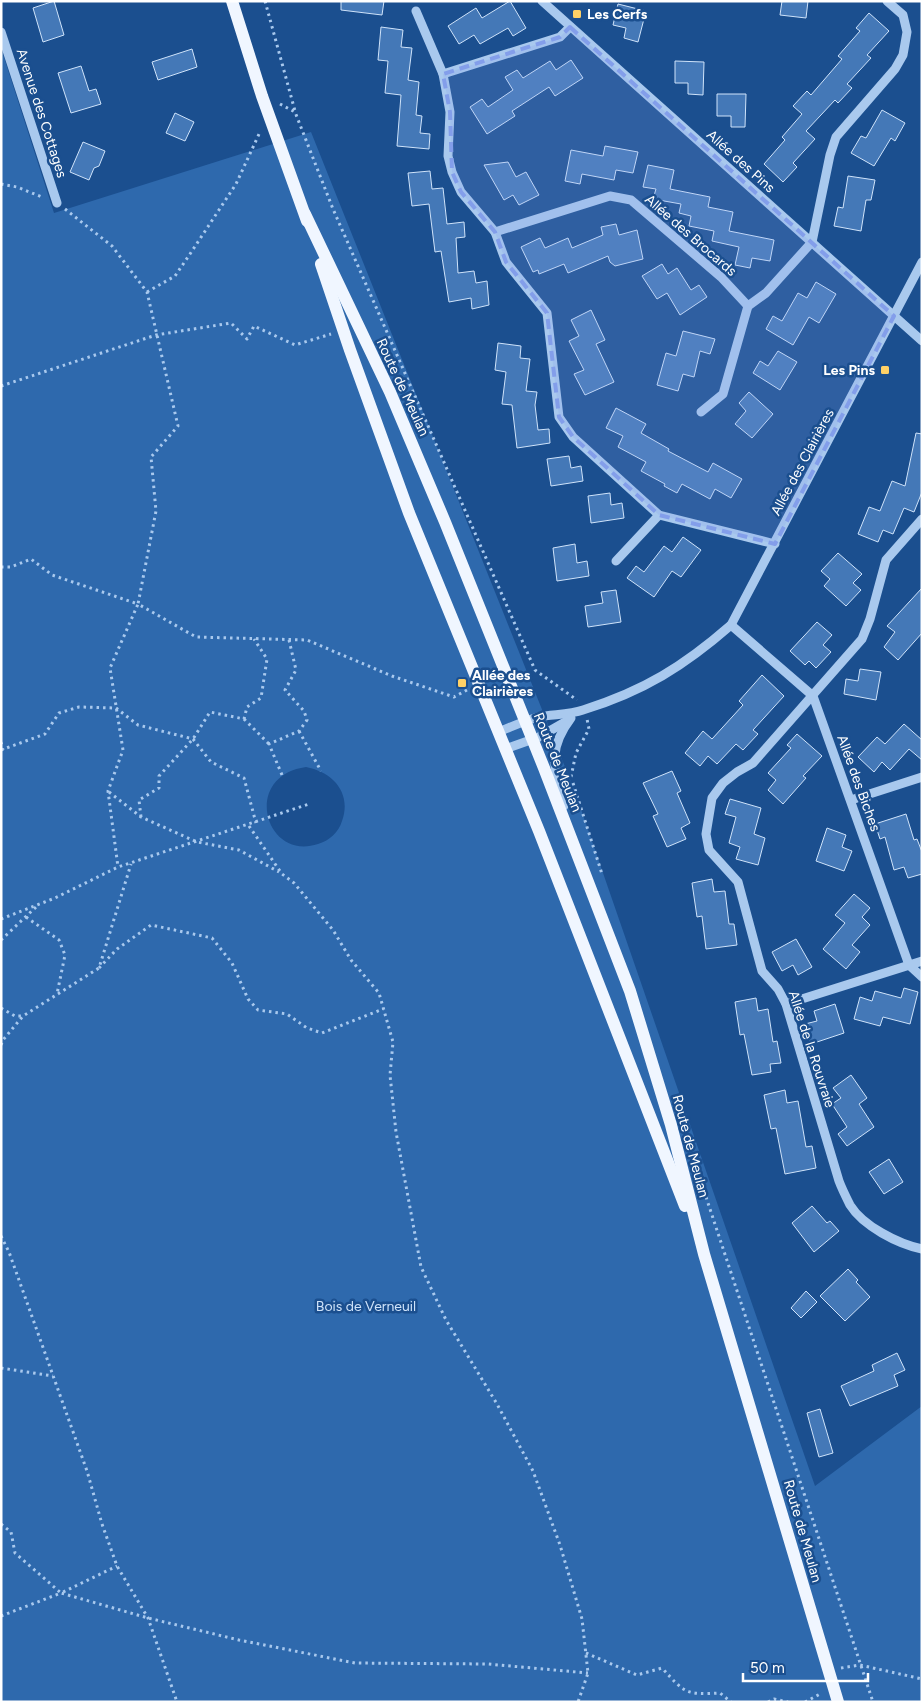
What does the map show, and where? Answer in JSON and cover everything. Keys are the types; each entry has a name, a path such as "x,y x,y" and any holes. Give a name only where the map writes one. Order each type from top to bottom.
{"main road":[{"name":"Route de Meulan","path":"234,1 268,113 399,485 704,1254"},
{"name":"Route de Meulan","path":"305,214 416,451 533,739 630,991 671,1125 704,1254 838,1702"}],"street":[{"name":"Allée des Pins","path":"542,1 922,341"},
{"path":"701,412 723,394 748,306 766,293 812,242 830,155 836,137 895,69 903,55 907,32 903,15 887,1"},
{"path":"416,12 443,74 450,112 448,156 452,172 461,192 495,232 506,262 547,313 559,417 573,437 659,515 775,544"},
{"path":"443,74 560,38 570,27"},
{"name":"Avenue des Cottages","path":"1,32 57,203"},
{"name":"Allée des Brocards","path":"495,232 610,196 631,200 720,277 748,306"},
{"name":"Allée des Clairières","path":"498,732 543,716 581,711 626,695 668,674 703,649 731,625 922,262"},
{"path":"616,561 659,515"},
{"name":"Allée de la Rouvraie","path":"922,519 886,560 870,619 862,639 753,764 737,772 723,783 712,798 706,834 709,850 738,882 762,971 778,989 786,1004 839,1181 851,1207 874,1228 893,1239 922,1249"},
{"name":"Allée des Biches","path":"731,625 813,696 852,800 909,965 922,977"},
{"name":"Allée des Clairières","path":"505,749 533,739 581,711"},
{"path":"571,718 558,737 553,757 573,843"},
{"path":"852,800 922,777"},
{"path":"786,1004 922,961"}],"path":[{"path":"265,1 295,112"},
{"path":"147,292 175,276 190,254 236,184 268,113"},
{"path":"1,184 17,186 57,203 112,246 147,292 178,426 151,457 156,511 138,604 110,668 123,750 108,791 118,867"},
{"path":"1,386 156,335 231,323 247,339 254,326 296,345 330,335 342,327"},
{"path":"1,566 12,567 30,559 52,575 138,604 196,637 307,640 392,676 454,697 478,684"},
{"path":"244,719 247,706 261,698 267,659 253,638"},
{"path":"269,744 299,731 307,720 304,711 285,690 296,670 290,640"},
{"path":"1,742 2,750 45,734 59,713 78,707 116,708 138,725 193,739 211,762 244,778 256,823"},
{"path":"141,817 139,800 159,788 159,776 193,739 210,712 244,719 269,744 282,775"},
{"path":"299,731 321,771"},
{"path":"108,791 141,817 197,842 240,850 282,874 294,883 333,930 351,960 378,993 394,1042 390,1075 396,1132 421,1267 446,1320 497,1404 533,1471 560,1545 582,1619 586,1652 588,1673 578,1702"},
{"path":"1,919 38,905 118,867 249,826 309,804"},
{"path":"249,826 282,874"},
{"path":"99,968 131,864"},
{"path":"1,940 38,905"},
{"path":"26,917 59,940 65,955 57,994"},
{"path":"1,1046 3,1040 23,1016 99,968 117,949 151,925 212,938 232,963 248,999 258,1010 287,1014 308,1028 322,1033 384,1008"},
{"path":"1,1008 15,1016 23,1016"},
{"path":"1,1236 9,1252 87,1471 102,1524 117,1566 148,1618 177,1702"},
{"path":"1,1368 53,1376"},
{"path":"1,1524 11,1532 15,1553 61,1593 148,1618 239,1640 355,1662 488,1664 588,1673"},
{"path":"1,1616 61,1593 117,1566"},
{"path":"586,1652 637,1675 662,1668 678,1685 693,1694 720,1693 731,1702"},
{"path":"828,1671 860,1664 922,1679"},
{"path":"768,1702 774,1699 788,1702"}],"highlighted area":[{"path":"570,27 894,316 775,544 659,515 573,437 559,417 547,313 506,262 495,232 461,192 452,172 450,112 443,74 560,37"}],"green space":[{"name":"Bois de Verneuil","path":"1,48 54,213 311,132 575,792 815,1486 922,1406 922,1702 1,1702","holes":["306,767 332,779 338,785 344,801 342,821 339,829 322,843 300,846 285,841 274,830 268,816 267,800 273,785 286,774"]}],"building":[{"path":"54,1 64,35 43,42 33,8"},
{"path":"341,1 384,1 382,15 341,10"},
{"path":"510,1 526,28 513,36 508,28 480,44 474,35 459,44 448,26 476,8 482,18"},
{"path":"782,1 808,1 806,18 780,15"},
{"path":"618,4 646,11 638,42 624,38 626,28 613,25"},
{"path":"869,13 889,31 867,55 871,58 847,84 852,88 838,103 835,100 806,131 815,139 793,163 797,167 783,182 764,164 785,140 782,137 802,114 793,106 807,91 811,95 842,59 838,56 860,31 856,28"},
{"path":"381,27 403,30 401,47 412,48 408,80 419,82 416,115 422,116 420,133 430,134 429,149 397,146 401,95 385,93 388,61 378,60"},
{"path":"192,49 197,67 158,80 152,62"},
{"path":"571,60 583,78 555,96 549,87 512,111 515,116 487,134 470,107 482,99 488,107 513,90 505,77 517,70 523,78 550,61 556,70"},
{"path":"675,61 704,62 703,95 688,94 688,83 675,83"},
{"path":"81,66 89,91 96,89 101,104 71,113 58,73"},
{"path":"717,94 746,94 745,127 731,127 731,116 717,116"},
{"path":"882,110 905,123 895,141 891,138 874,166 851,153 861,136 866,138"},
{"path":"175,113 194,122 185,141 166,133"},
{"path":"83,142 105,151 99,166 94,168 89,180 70,172"},
{"path":"605,146 638,152 633,173 616,170 614,180 582,174 580,184 565,181 571,150 603,156"},
{"path":"508,162 516,177 526,172 539,195 519,205 513,195 504,200 484,165"},
{"path":"648,165 674,170 670,189 710,197 708,207 733,212 729,231 774,240 770,261 752,258 750,268 735,265 739,247 712,241 714,231 689,226 691,216 679,213 681,204 653,199 656,189 643,187"},
{"path":"430,171 432,189 443,188 447,224 464,222 465,237 456,238 458,273 474,271 476,283 487,281 489,305 472,309 471,298 449,302 441,251 435,252 429,204 412,206 408,173"},
{"path":"848,176 875,180 871,200 866,200 861,231 834,226 838,207 843,208"},
{"path":"616,224 619,235 637,230 643,259 615,266 610,262 608,256 568,273 564,264 539,274 538,270 533,272 521,247 540,238 545,248 568,238 572,248 603,235 601,227"},
{"path":"662,264 668,274 677,268 691,290 699,285 707,297 680,315 667,293 657,299 642,276"},
{"path":"816,282 836,294 819,323 809,317 793,345 766,329 773,316 782,321 798,293 807,298"},
{"path":"591,310 605,340 596,344 614,382 585,395 574,374 584,370 569,341 579,336 571,320"},
{"path":"683,331 715,339 710,354 700,351 694,377 683,374 678,391 657,385 666,353 676,356"},
{"path":"498,343 521,346 520,358 530,359 526,391 537,392 535,405 538,430 549,429 550,443 517,448 512,405 502,404 506,372 495,370"},
{"path":"778,351 797,362 780,390 753,373 760,361 768,366"},
{"path":"749,392 773,414 752,438 735,424 746,411 739,403"},
{"path":"616,408 646,424 641,433 669,449 668,451 708,472 713,463 742,479 731,498 715,489 710,499 682,484 677,493 641,471 646,462 618,447 623,436 606,428"},
{"path":"916,433 922,434 922,492 914,512 904,508 893,534 883,530 878,542 858,534 869,507 880,511 892,481 905,486"},
{"path":"569,456 571,468 581,466 583,481 551,486 547,459"},
{"path":"610,493 611,505 622,503 624,518 591,523 588,496"},
{"path":"683,537 701,550 681,577 672,571 654,597 627,578 636,566 644,572 664,546 672,552"},
{"path":"575,544 577,563 587,561 589,576 557,581 553,548"},
{"path":"838,553 862,574 853,583 861,590 846,606 824,586 830,579 821,571"},
{"path":"922,588 922,633 898,660 884,647 895,632 887,626"},
{"path":"616,590 621,622 588,627 585,606 603,603 601,592"},
{"path":"817,622 832,635 823,645 831,652 816,668 809,661 805,665 790,651"},
{"path":"860,669 881,672 876,700 844,694 846,679 858,681"},
{"path":"762,675 784,696 753,730 758,734 743,750 736,744 717,764 708,756 700,766 685,753 703,731 712,739 743,705 739,701"},
{"path":"904,724 922,740 922,760 909,749 890,770 882,762 874,772 858,757 877,737 885,744"},
{"path":"797,734 822,756 803,776 806,778 783,804 768,790 776,780 768,773 791,748 787,745"},
{"path":"672,771 681,791 677,793 690,823 681,828 686,839 667,847 653,816 658,814 643,783"},
{"path":"730,799 761,808 754,834 765,838 758,865 736,859 740,847 729,843 736,817 725,814"},
{"path":"906,814 914,840 917,839 922,852 922,874 908,878 904,867 894,870 885,837 880,839 875,824"},
{"path":"827,828 846,835 842,847 852,851 844,871 816,861"},
{"path":"712,879 714,892 725,891 729,924 734,924 737,945 706,949 702,916 697,917 692,883"},
{"path":"854,894 870,908 862,917 870,925 852,945 860,952 846,969 823,949 845,923 835,915"},
{"path":"796,939 812,967 798,975 793,965 782,971 772,952"},
{"path":"904,988 918,992 910,1024 883,1017 880,1026 854,1019 860,997 872,1001 875,991 901,998"},
{"path":"756,998 758,1011 768,1009 773,1042 777,1041 781,1063 770,1064 771,1072 752,1075 744,1034 740,1035 735,1002"},
{"path":"835,1004 844,1033 811,1044 805,1024 817,1021 814,1011"},
{"path":"851,1075 867,1098 859,1104 874,1127 847,1146 838,1134 847,1127 832,1104 841,1098 833,1088"},
{"path":"785,1090 787,1103 798,1101 806,1147 812,1146 816,1168 785,1174 776,1128 771,1129 764,1095"},
{"path":"889,1159 903,1182 884,1194 869,1172"},
{"path":"812,1206 827,1223 830,1221 839,1231 814,1252 792,1223"},
{"path":"848,1269 858,1280 856,1282 870,1297 845,1321 820,1296"},
{"path":"806,1291 817,1302 801,1318 791,1308"},
{"path":"897,1353 905,1370 894,1375 898,1386 850,1406 841,1386 874,1371 872,1365"},
{"path":"820,1409 833,1453 819,1457 807,1413"}],"place":[{"name":"Les Cerfs","path":"577,14"},
{"name":"Les Pins","path":"885,370"},
{"name":"Allée des Clairières","path":"462,683"}]}
